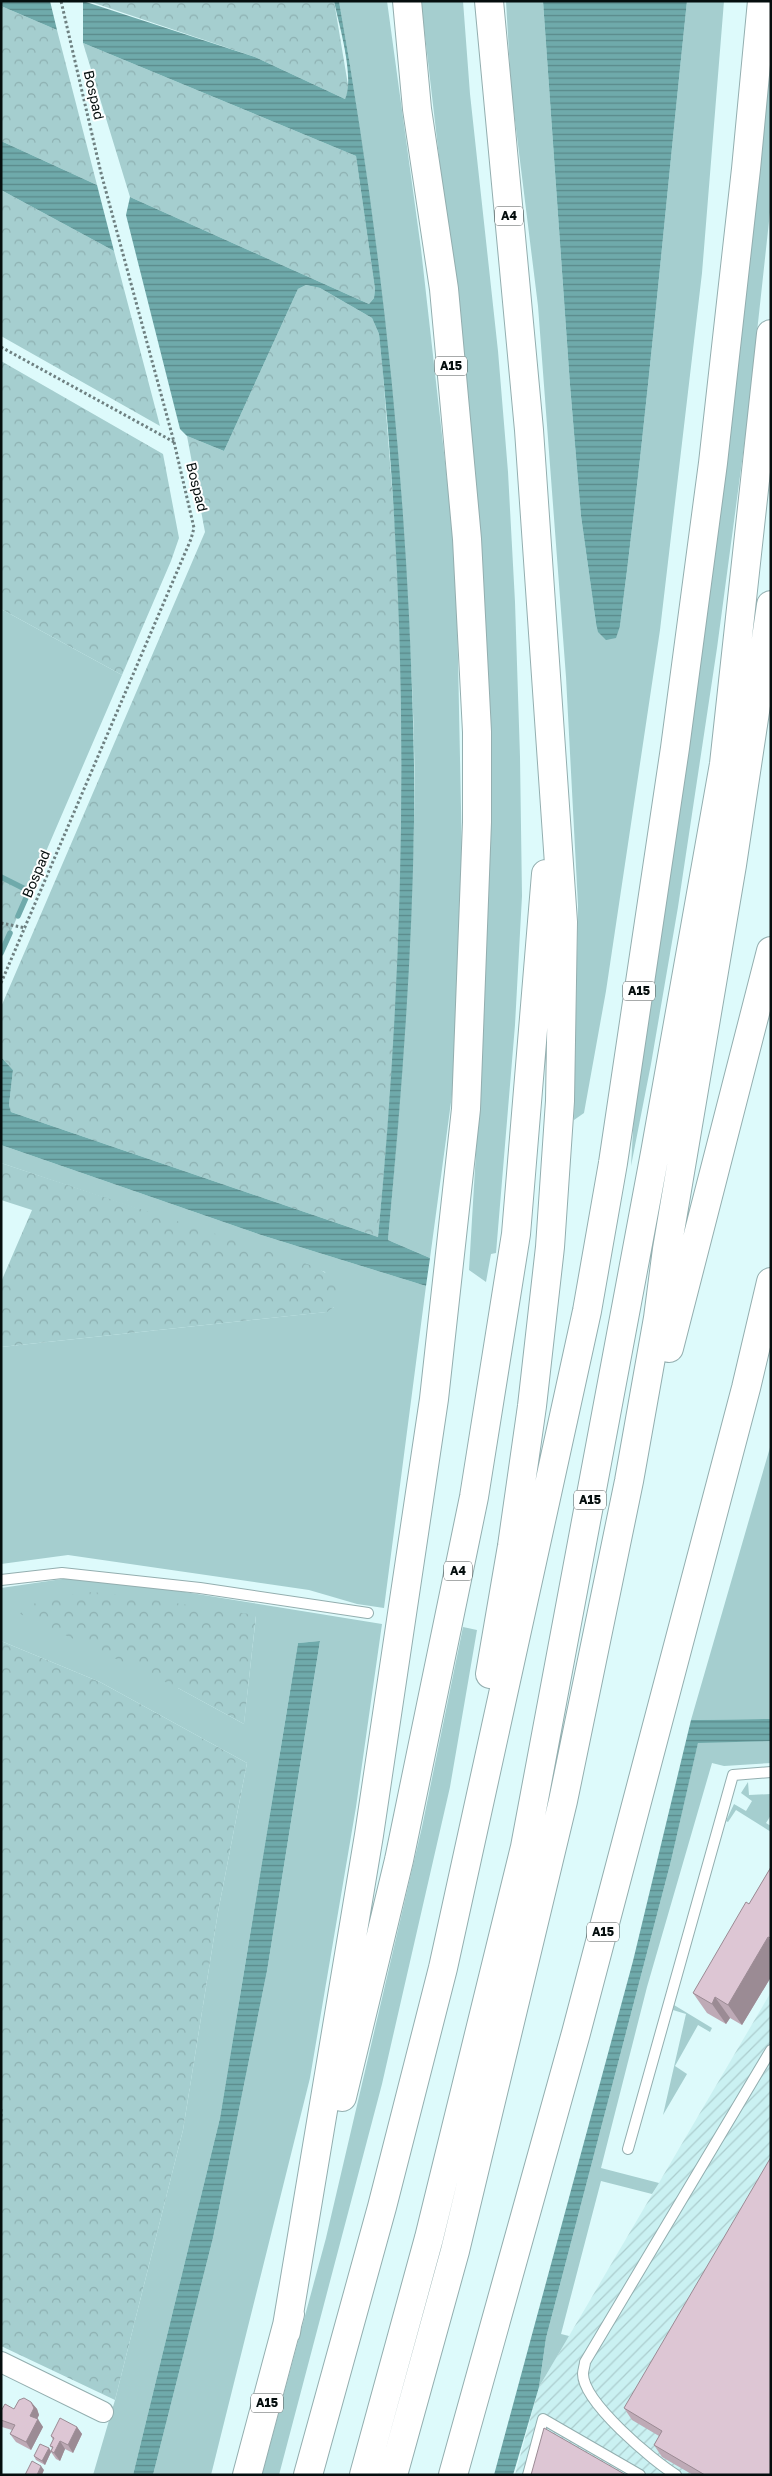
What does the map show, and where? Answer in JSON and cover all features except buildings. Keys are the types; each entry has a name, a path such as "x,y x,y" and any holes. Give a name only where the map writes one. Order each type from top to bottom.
{"highway":[{"name":"A15","path":"248,2475 286,2332 369,1835 434,1399 466,1109 477,822 477,732 467,539 444,289 417,109 407,1"},
{"name":"A4","path":"443,1968 476,1752 514,1537 532,1406 550,1247 560,1101 563,922 529,430 489,1"},
{"name":"A15","path":"308,2475 382,2207 443,1968 577,1362 613,1163 674,758 713,463 746,169 762,1"},
{"name":"A15","path":"364,2475 429,2238 529,1828 655,1153 724,764 771,334"},
{"name":"A15","path":"393,2475 455,2251 563,1801 629,1481 658,1318 667,1250 732,865 771,605"},
{"name":"A4","path":"286,2332 399,1860 474,1497 516,1234 553,798"},
{"name":"A15","path":"629,1481 674,1332 771,951"},
{"name":"A15","path":"453,2475 576,2033 751,1371 771,1282"},
{"name":"A15","path":"751,1371 771,1314"}],"street":[{"path":"1,2362 103,2412"}],"lane":[{"path":"1,1580 62,1573 200,1588 368,1613"},
{"path":"628,2149 733,1775 771,1772"},
{"path":"676,2475 657,2464 601,2409 587,2387 583,2374 586,2362 771,2050"},
{"path":"528,2475 543,2419 640,2475"}],"path":[{"name":"Bospad","path":"1,983 26,928 194,528 193,516 174,442 101,172 61,1"},
{"path":"1,347 174,442"},
{"path":"1,923 26,928"},
{"path":"1,2109 1,2121"}],"shaded area":[{"path":"1,1 50,1 57,30 1,6"},
{"path":"83,1 255,57 345,99 348,90 347,65 334,1 339,1 364,154 384,307 399,462 409,616 414,745 413,874 401,1084 388,1240 430,1258 426,1286 261,1235 1,1145 1,1057 13,1070 9,1105 11,1112 378,1237 395,1011 401,785 396,559 379,334 372,318 320,288 306,285 298,289 224,451 187,436 180,429 126,215 130,197 369,304 374,298 375,289 356,156 83,43"},
{"path":"543,1 687,1 630,548 620,626 616,638 606,640 598,632 596,623 581,516"},
{"path":"1,141 97,185 114,251 1,190"},
{"path":"320,1641 267,1971 213,2238 153,2475 133,2475 220,2118 298,1643"},
{"path":"771,1719 771,1741 698,1743 671,1861 546,2338 539,2387 513,2475 494,2475 633,1961 691,1720"},
{"path":"771,1992 771,2475 515,2475 539,2387"}],"green space":[{"path":"88,1 334,1 349,91 345,99 255,57"},
{"path":"339,1 387,1 421,249 456,559 463,908 456,1065 430,1258 388,1240 401,1084 410,927 414,796 411,663 398,457 383,304 363,152"},
{"path":"421,1 463,1 470,94 498,351 508,472 515,602 522,896 515,1025 496,1253 491,1254 486,1282 469,1270 484,1017 487,889 482,598 475,468"},
{"path":"506,1 543,1 581,516 596,623 620,626 647,392 687,1 724,1 702,273 660,630 606,991 584,1113 574,1120 578,905 566,677 538,306 511,88"},
{"path":"1,6 57,30 97,185 1,141"},
{"path":"771,29 771,203 747,424 717,648 678,907 631,1166 637,1060"},
{"path":"83,43 356,156 375,289 374,298 369,304 130,197"},
{"path":"1,190 114,251 160,426 1,336"},
{"path":"306,285 320,288 372,318 379,334 395,527 401,620 403,697 403,852 391,1084 378,1237 11,1112 9,1105 13,1070 1,1057 1,1007 205,532 187,436 224,451 298,289"},
{"path":"1,361 163,454 179,538 122,675 1,609"},
{"path":"1,609 122,675 29,891 1,877"},
{"path":"1,877 29,891 1,953"},
{"path":"1,1145 261,1235 426,1286 384,1608 357,1604 309,1590 68,1555 1,1564 1,1347 326,1312 334,1307 325,1272 1,1163"},
{"path":"1,1163 310,1265 330,1276 336,1285 340,1297 334,1307 327,1312 1,1347 1,1282 32,1210 1,1200"},
{"path":"771,1444 771,1719 691,1720"},
{"path":"69,1578 160,1588 382,1624 356,1807 310,2078 211,2475 153,2475 213,2238 267,1971 320,1641 298,1643 220,2118 133,2475 93,2475 115,2400 183,2130 218,1912 247,1763 100,1682 1,1641 1,1588","holes":["256,1616 244,1724 178,1688"]},
{"path":"84,1592 107,1593 256,1615 244,1724 178,1688 20,1614 24,1609 39,1602"},
{"path":"463,1627 477,1630 450,1787 382,2084 279,2475 262,2475 326,2238 422,1827"},
{"path":"1,1641 100,1682 247,1763 218,1912 183,2130 115,2400 1,2346"},
{"path":"771,1741 771,1763 724,1766 712,1763 647,1987 601,2168 659,2183 652,2194 601,2181 561,2334 569,2336 539,2387 546,2338 671,1861 698,1742"},
{"path":"748,1782 749,1795 771,1794 771,1815 766,1823 771,1826 771,1832 736,1810 728,1822 726,1821 734,1804 746,1811 752,1801 741,1793"},
{"path":"674,2005 712,2028 710,2032 698,2025 675,2066 687,2074 663,2115 686,2014 673,2010"}],"waterway":[{"path":"1,877 29,891 18,916"},
{"path":"1,953 10,933"}]}
